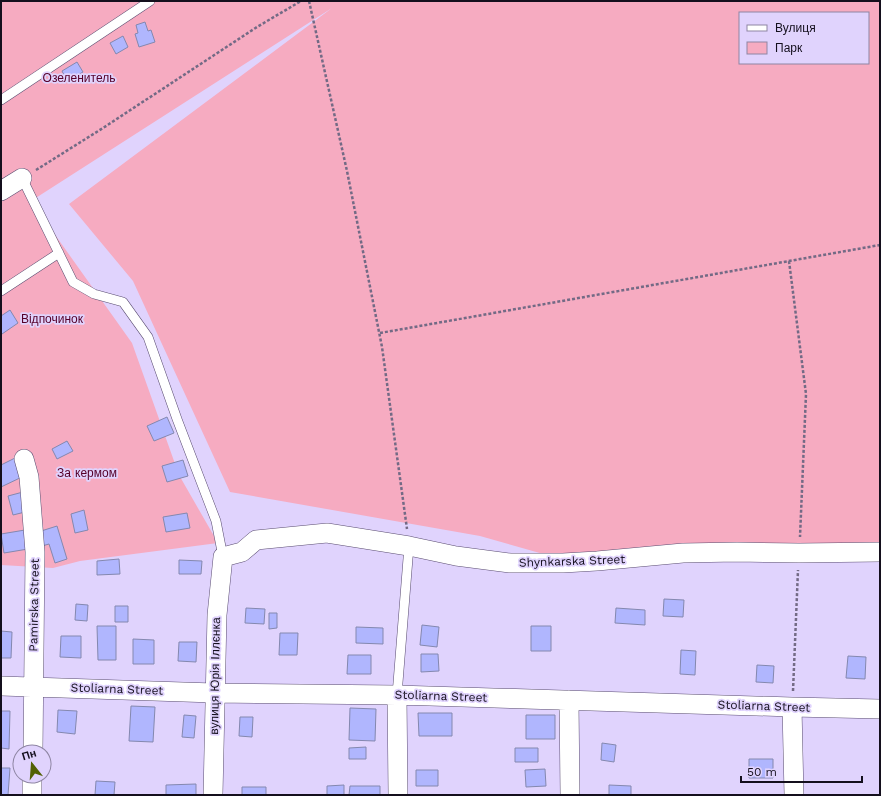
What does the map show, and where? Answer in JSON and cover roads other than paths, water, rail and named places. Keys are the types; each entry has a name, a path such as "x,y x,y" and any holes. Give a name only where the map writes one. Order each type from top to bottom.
{"street":[{"path":"1,191 22,178"},
{"name":"Pamirska Street","path":"24,459 29,477 35,552 33,744"},
{"name":"Shynkarska Street","path":"223,557 242,552 256,540 327,533 409,546 456,556 510,563 590,562 683,553 880,552"},
{"name":"вулиця Юрія Іллєнка","path":"213,795 214,693 217,615 223,557"},
{"name":"Stoliarna Street","path":"1,686 214,693 397,695 880,709"},
{"path":"397,695 398,795"},
{"path":"569,700 570,795"},
{"path":"792,707 794,795"},
{"path":"32,784 32,795"}],"lane":[{"path":"1,100 150,1"},
{"path":"22,178 73,282 94,294 123,302 148,337 176,419 216,521 223,557"},
{"path":"1,291 59,253"},
{"path":"397,695 409,546"}],"park label":[{"name":"Озеленитель","path":"79,78"},
{"name":"Відпочинок","path":"52,319"},
{"name":"За кермом","path":"87,473"}]}
